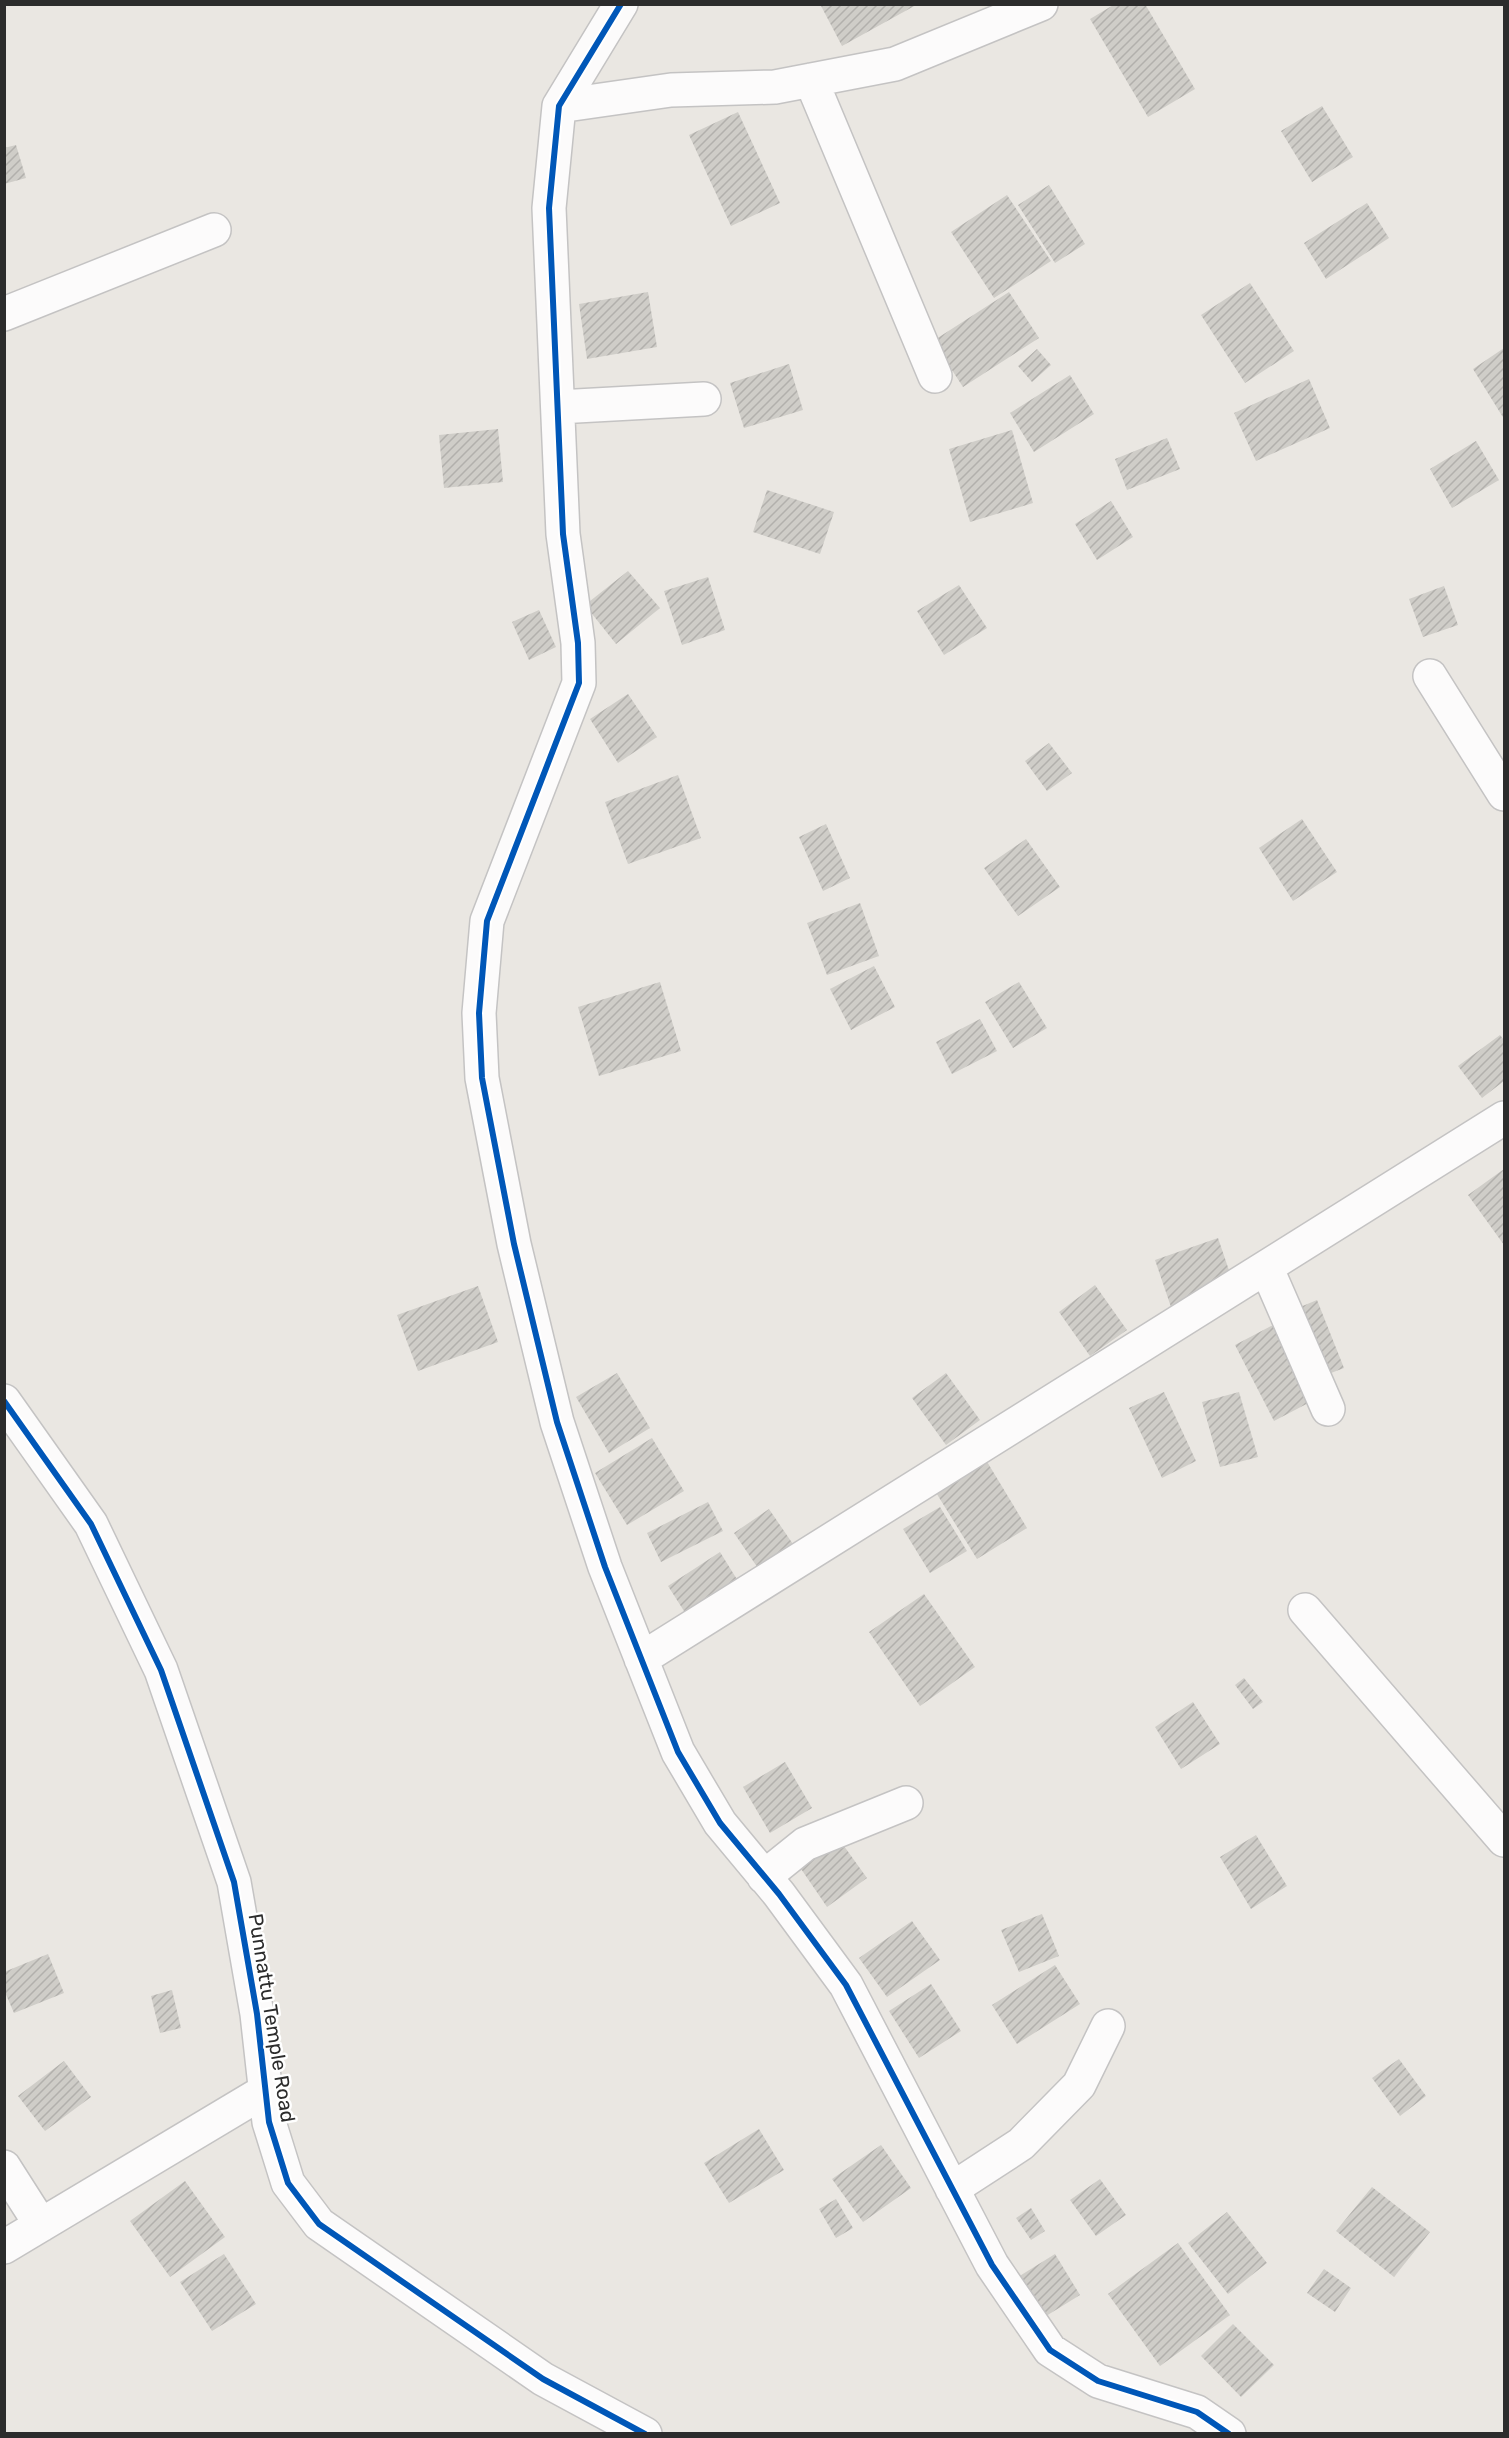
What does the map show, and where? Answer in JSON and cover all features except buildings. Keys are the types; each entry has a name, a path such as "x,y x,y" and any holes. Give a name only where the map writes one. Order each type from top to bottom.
{"street":[{"path":"621,4 559,106 549,208 563,534 578,643 579,683 487,921 479,1013 482,1078 514,1244 557,1422 605,1567 678,1752 720,1823 846,1985 992,2265 1050,2350 1098,2380 1197,2412 1229,2433"},
{"path":"559,106 671,90 775,87 895,64 1041,4"},
{"path":"811,80 935,376"},
{"path":"4,314 214,230"},
{"path":"558,408 704,399"},
{"path":"1430,676 1504,794"},
{"path":"641,1659 1267,1269 1504,1118"},
{"path":"1267,1269 1328,1409"},
{"name":"Punnattu Temple Road","path":"4,1401 92,1524 160,1670 234,1882 257,2014 269,2122 288,2183 319,2224 543,2379 645,2433"},
{"path":"1305,1610 1504,1840"},
{"path":"764,1877 805,1844 906,1803"},
{"path":"952,2189 1021,2144 1079,2085 1108,2026"},
{"path":"4,2247 265,2091"},
{"path":"4,2168 42,2225"}],"cycle path":[{"path":"621,4 559,106 549,208 563,534 578,643 579,683 487,921 479,1013 482,1078 514,1244 557,1422 605,1567 678,1752 720,1823 779,1894 846,1985 992,2265 1050,2350 1098,2381 1197,2412 1229,2434"},
{"path":"4,1401 91,1524 161,1670 234,1882 257,2014 269,2122 288,2183 319,2224 543,2379 645,2434"}]}
